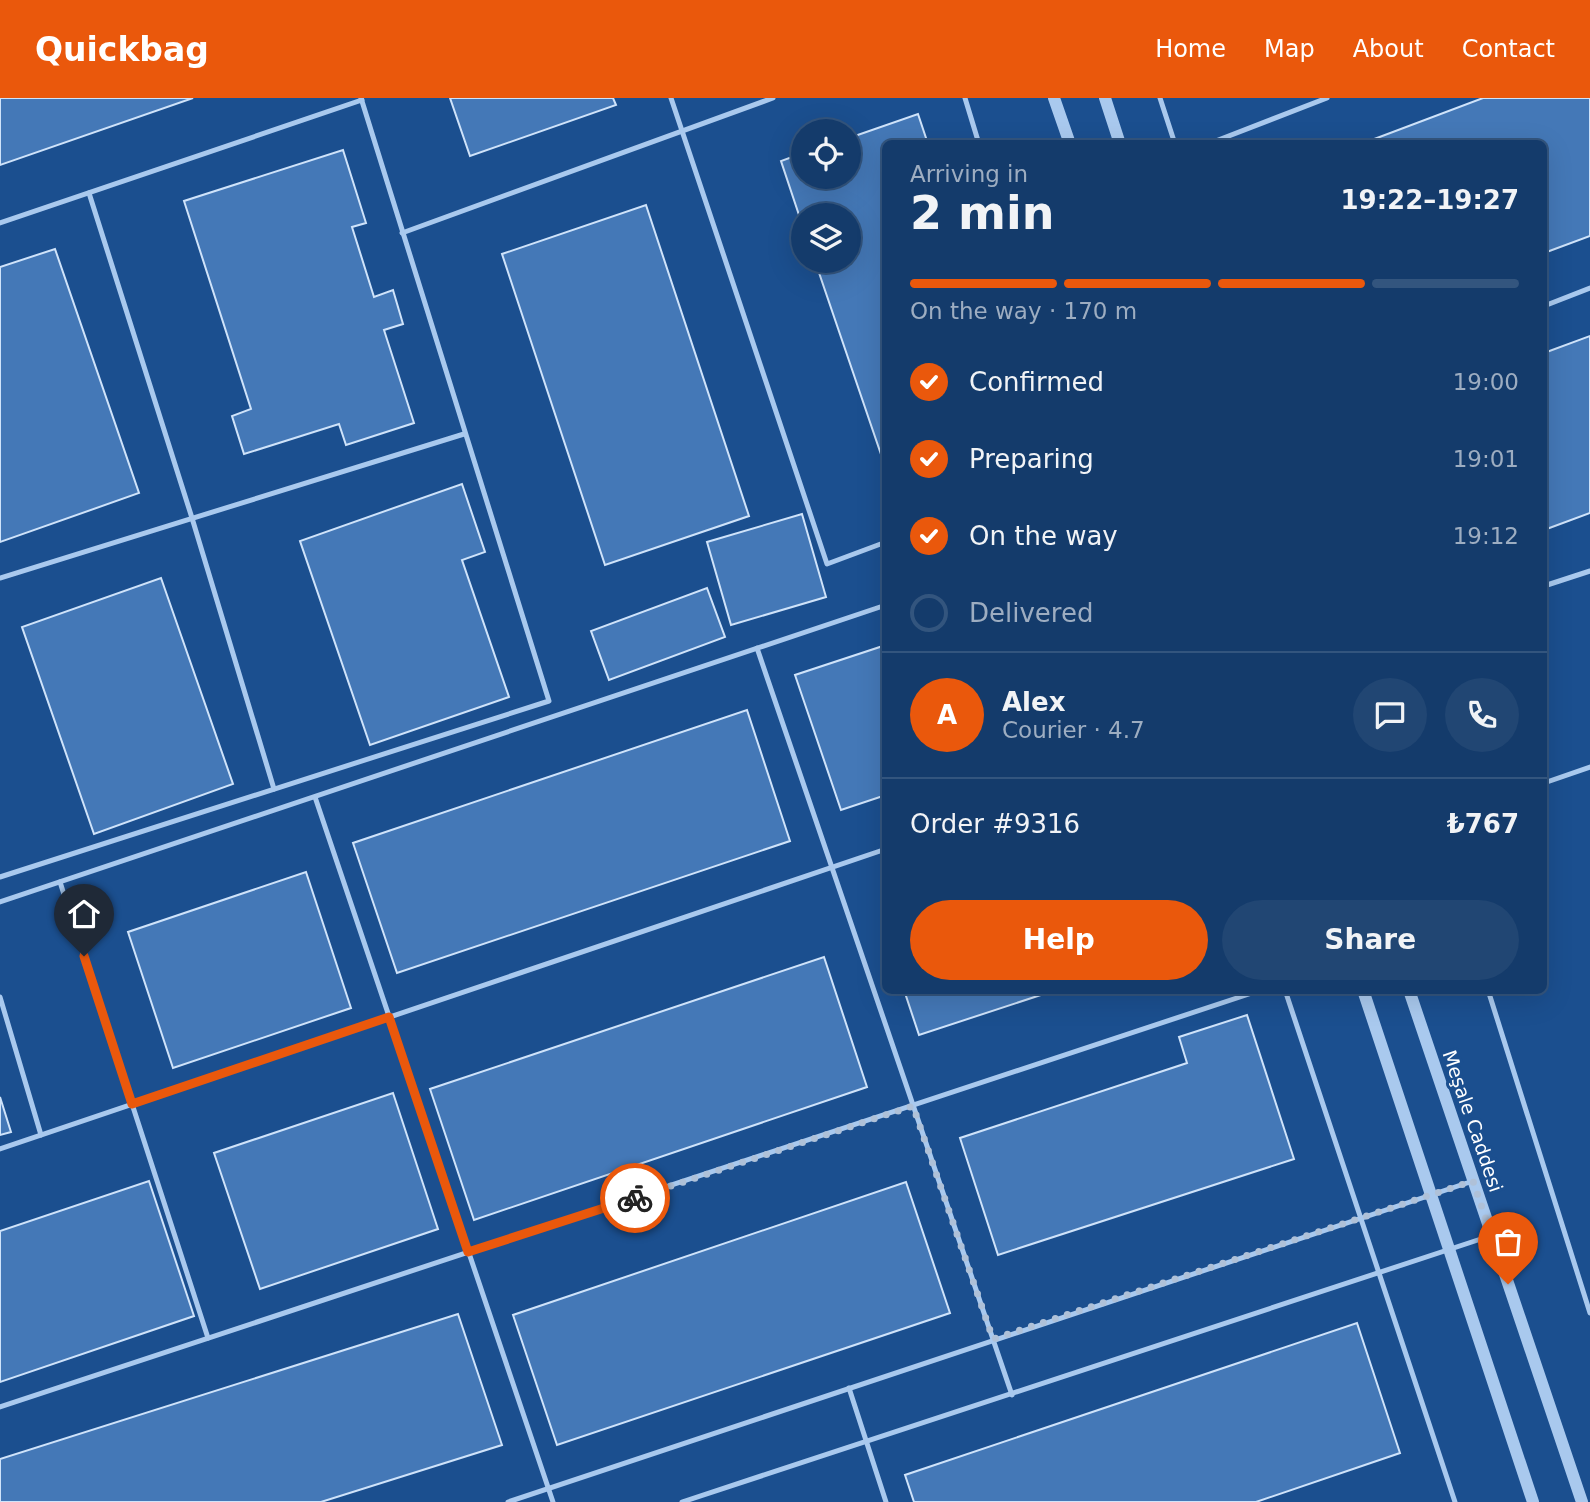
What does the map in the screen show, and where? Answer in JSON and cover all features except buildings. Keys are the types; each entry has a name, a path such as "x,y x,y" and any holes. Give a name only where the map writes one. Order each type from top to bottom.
{"street":[{"path":"1054,98 1069,140"},
{"path":"1105,98 1119,140"},
{"path":"1364,994 1533,1502"},
{"name":"Meşale Caddesi","path":"1410,994 1582,1502"}],"lane":[{"path":"671,98 827,564 882,543"},
{"path":"402,233 774,98"},
{"path":"965,98 978,140"},
{"path":"1160,98 1174,140"},
{"path":"1218,140 1327,98"},
{"path":"0,223 361,99 549,701 0,877"},
{"path":"89,193 274,789"},
{"path":"1547,305 1590,288"},
{"path":"0,578 464,434"},
{"path":"1547,585 1590,571"},
{"path":"0,902 882,607"},
{"path":"757,648 1012,1395"},
{"path":"1547,782 1590,767"},
{"path":"315,797 553,1502"},
{"path":"0,1149 882,850"},
{"path":"60,882 208,1338"},
{"path":"0,1407 1249,994"},
{"path":"1286,994 1453,1502"},
{"path":"1489,994 1590,1311"},
{"path":"0,997 41,1135"},
{"path":"508,1502 1473,1181"},
{"path":"682,1502 1492,1235"},
{"path":"849,1388 886,1502"}],"way so far":[{"path":"635,1198 913,1106 993,1339 1473,1181 1508,1284"}],"route":[{"path":"84,956 132,1104 389,1017 468,1252 635,1198"}]}
